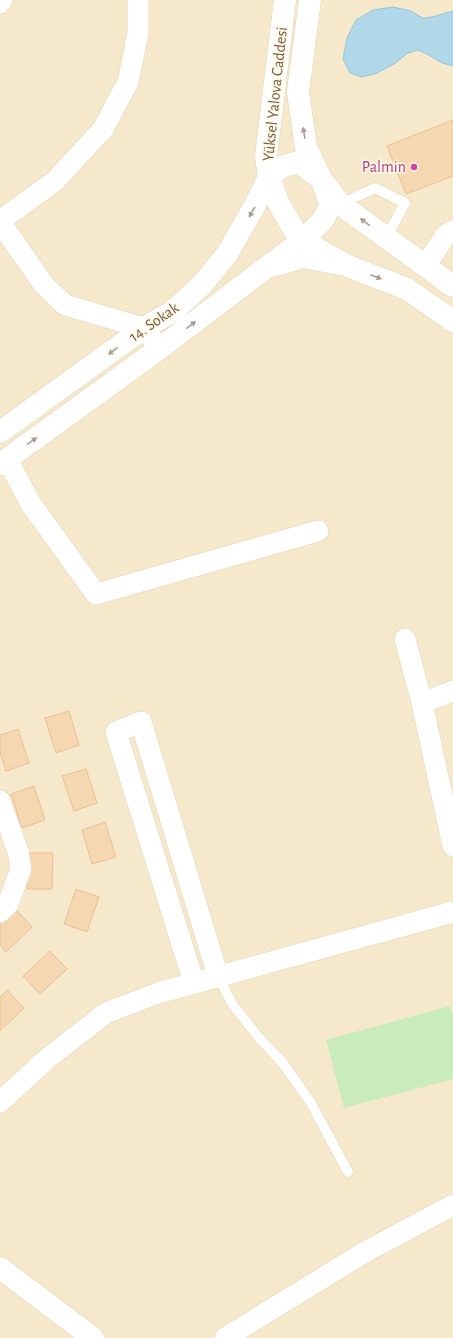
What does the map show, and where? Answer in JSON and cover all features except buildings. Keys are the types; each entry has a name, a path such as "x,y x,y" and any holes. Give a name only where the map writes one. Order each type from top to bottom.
{"street":[{"path":"0,4 2,0"},
{"path":"138,0 138,32 128,82 103,129 55,180 0,222 44,285 65,305 144,328 159,349"},
{"name":"Yüksel Yalova Caddesi","path":"285,0 266,156 269,177 279,204 299,234"},
{"name":"Yüksel Yalova Caddesi","path":"310,0 298,92 306,147 322,179 340,204 453,286"},
{"path":"269,177 283,166 299,162 322,179 331,205 324,220 299,234 316,248 348,266 407,289 453,321"},
{"name":"14. Sokak","path":"0,432 144,328 173,311 196,291 227,254 269,177"},
{"path":"426,265 446,236 453,231"},
{"name":"14. Sokak","path":"3,462 268,268 299,234"},
{"path":"268,268 304,257 348,266"},
{"path":"3,462 96,594 318,530"},
{"path":"405,639 422,703 453,846"},
{"path":"422,703 453,691"},
{"path":"194,983 116,732 141,722 218,976"},
{"path":"0,801 18,851 21,869 8,904 0,912"},
{"path":"0,1102 48,1058 106,1013 158,993 453,912"},
{"path":"225,1338 365,1252 453,1205"},
{"path":"0,1268 93,1338"}],"lane":[{"path":"340,204 375,188 404,203 386,238"},
{"path":"218,976 233,1005 260,1039 282,1062 311,1103 348,1172"}],"shaded area":[{"path":"0,0 453,0 453,1338 0,1338"}],"green space":[{"path":"450,1006 453,1016 453,1079 344,1108 326,1040"}],"water":[{"path":"393,7 411,11 423,18 453,11 453,66 442,63 418,50 408,53 394,64 377,73 362,77 350,73 343,59 347,38 356,20 373,10"}],"place":[{"name":"Palmin","path":"414,167"}]}
